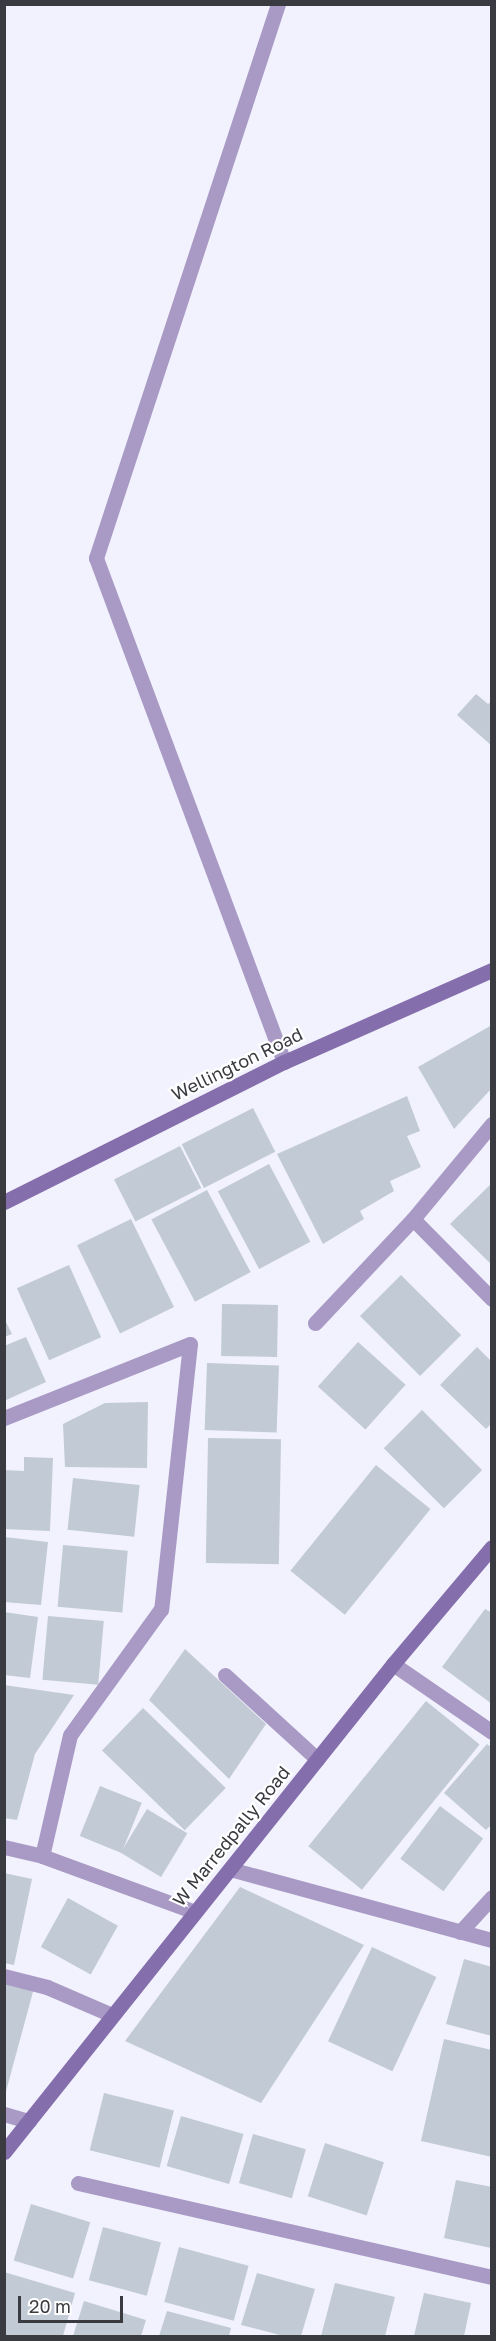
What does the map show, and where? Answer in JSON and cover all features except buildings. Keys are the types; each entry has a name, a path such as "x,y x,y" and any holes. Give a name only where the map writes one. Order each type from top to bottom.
{"main road":[{"name":"Wellington Road","path":"4,1202 284,1062 492,970"},
{"name":"W Marredpally Road","path":"4,2152 393,1664 492,1547"}],"street":[{"path":"278,4 96,558 284,1062"},
{"path":"315,1323 413,1219 492,1124"},
{"path":"413,1219 492,1299"},
{"path":"4,1418 190,1344 161,1609 70,1735 42,1856"},
{"path":"393,1664 492,1732"},
{"path":"225,1676 317,1759"},
{"path":"4,1847 42,1856 195,1912"},
{"path":"230,1869 492,1940"},
{"path":"460,1932 492,1897"},
{"path":"4,1976 47,1987 112,2015"},
{"path":"4,2114 29,2121"},
{"path":"78,2183 492,2277"}]}
